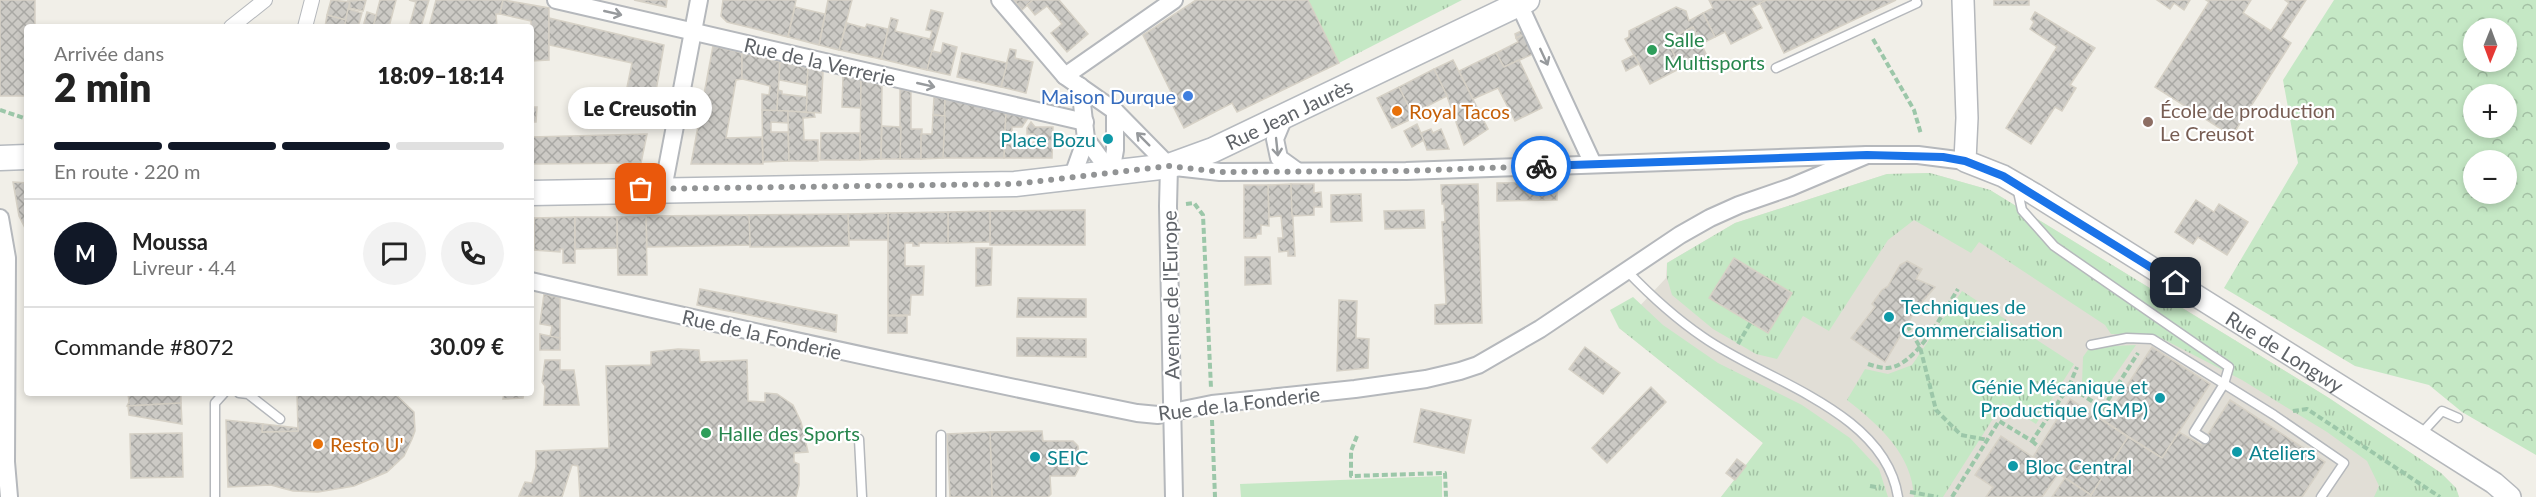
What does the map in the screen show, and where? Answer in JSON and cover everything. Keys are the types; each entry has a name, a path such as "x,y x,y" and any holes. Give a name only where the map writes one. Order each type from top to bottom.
{"main road":[{"name":"Rue Jean Jaurès","path":"534,193 1015,184 1169,166 1213,150 1523,2"},
{"path":"0,158 24,157"}],"street":[{"path":"235,24 265,0"},
{"path":"306,24 312,0"},
{"name":"Rue de la Verrerie","path":"556,0 693,31 1085,131"},
{"path":"663,189 699,0"},
{"path":"1000,0 1065,76 1116,111 1169,166"},
{"path":"1065,76 1174,0"},
{"path":"1963,0 1967,118 1965,161"},
{"path":"1523,2 1593,164"},
{"path":"1072,178 1085,131 1080,86"},
{"path":"1111,173 1115,150 1116,111"},
{"path":"1286,115 1275,139 1278,158 1297,171"},
{"path":"1085,131 1111,173"},
{"name":"Rue de Longwy","path":"1169,166 1220,172 1418,170 1867,155 1926,156 1965,161 2016,183 2494,483 2510,497"},
{"name":"Rue de la Fonderie","path":"534,282 753,333 1002,386 1137,413 1158,415 1212,404 1426,380 1478,365 1540,329 1710,218 1738,205 1791,188 1867,155"},
{"name":"Avenue de l'Europe","path":"1169,166 1174,497"},
{"path":"0,218 7,258 6,462 9,497"}],"lane":[{"path":"1776,68 1917,3 1916,0"},
{"path":"2016,183 2022,210 2054,246 2229,367 2224,384 2194,432 2205,439"},
{"path":"1627,271 1650,295 1701,337 1731,356 1805,394 1854,426 1872,441 1886,463 1898,497"},
{"path":"2091,345 2140,338 2152,339 2274,415 2344,463 2321,497"},
{"path":"215,497 213,420 215,403 221,396"},
{"path":"251,396 280,419"},
{"path":"2420,436 2442,411 2458,418"},
{"path":"940,435 941,497"},
{"path":"859,440 862,497"}],"path":[{"path":"1866,27 1914,110 1921,134"},
{"path":"0,110 24,118"},
{"path":"1168,206 1194,203 1203,215 1215,497"},
{"path":"1868,364 1887,368 1902,363 1920,347 1958,289"},
{"path":"1731,356 1751,322"},
{"path":"1907,325 1920,347 1936,410 1961,435 1988,440"},
{"path":"2103,408 2142,348 2140,338"},
{"path":"2032,441 2069,386 2077,367"},
{"path":"2069,386 2110,413"},
{"path":"2274,415 2307,409 2440,497"},
{"path":"1952,497 1999,422 2039,447"},
{"path":"1357,436 1351,451 1351,476 1445,473 1446,497"}],"shaded area":[{"path":"1930,173 1990,190 2329,398 2441,473 2456,488 2459,497 1721,497 1763,443 1619,328 1666,278 1667,263 1735,223 1887,174"}],"green space":[{"path":"1308,0 1462,0 1339,63"},
{"path":"2334,0 2536,0 2536,455 2462,412 2429,385 2355,366 2224,288 2298,163 2283,80"},
{"path":"1930,173 1990,190 2329,398 2441,473 2456,488 2459,497 2374,497 2379,486 2367,461 2327,432 2242,380 2157,336 2111,334 2105,325 1979,242 1971,253 1914,220 1888,240 1829,331 1803,316 1777,359 1756,354 1713,329 1672,295 1667,278 1667,263 1735,223 1887,174"},
{"path":"1962,291 2074,364 2036,424 2003,403 1943,497 1914,497 1907,467 1892,442 1882,430 1847,400 1865,369 1888,374 1912,365"},
{"path":"1633,297 1663,325 1718,363 1802,405 1850,438 1879,469 1888,497 1721,497 1763,443 1619,328 1610,310"},
{"path":"2136,345 2102,394 2082,383 2083,357 2090,347"},
{"path":"1442,476 1442,497 1241,497 1240,484"}],"building":[{"path":"0,0 35,0 35,24 24,24 24,96 0,96"},
{"path":"331,0 350,2 346,20 327,15"},
{"path":"366,0 363,11 349,8 350,2 347,1"},
{"path":"380,0 396,0 390,24 374,24"},
{"path":"409,0 429,0 422,24 410,24 416,2"},
{"path":"436,0 503,0 500,14 496,14 497,24 430,24"},
{"path":"503,0 549,8 549,60 534,61 534,24 531,24 531,21 500,14"},
{"path":"634,0 667,0 666,7"},
{"path":"723,0 796,0 788,37 727,22 721,16"},
{"path":"828,0 852,0 839,50 819,45"},
{"path":"1014,0 1033,0 1022,10"},
{"path":"1033,0 1059,0 1088,34 1067,52 1051,33 1062,24 1047,6 1035,15 1027,5"},
{"path":"1196,0 1308,0 1339,63 1237,112 1232,103 1184,128 1167,94 1171,92 1143,35"},
{"path":"1709,0 1767,0 1751,8 1762,28 1731,44 1725,32 1715,37 1703,13 1713,8"},
{"path":"1767,0 1896,0 1784,53 1760,3"},
{"path":"1994,0 2029,0 2029,5 1994,5"},
{"path":"2157,0 2190,0 2184,10 2174,3 2170,9"},
{"path":"2206,0 2251,0 2243,13 2271,31 2289,3 2285,0 2306,0 2282,37 2291,43 2232,136 2155,87 2209,2"},
{"path":"795,7 825,14 819,45 788,37"},
{"name":"Salle Multisports","path":"1676,7 1686,11 1689,21 1703,13 1715,37 1701,44 1693,27 1667,40 1681,68 1650,84 1625,39 1629,37 1629,31"},
{"path":"348,9 362,13 359,24 345,24"},
{"path":"931,10 943,13 927,70 881,59 891,18 898,20 895,31 930,39 932,31 926,30"},
{"path":"367,12 376,15 374,24 364,24"},
{"path":"2035,12 2095,48 2070,85 2076,88 2062,111 2055,107 2031,144 2006,128 2057,47 2030,29 2034,22 2031,19"},
{"path":"327,15 346,20 345,24 326,24"},
{"path":"549,18 664,45 652,114 623,107 632,63 549,45"},
{"path":"847,23 865,28 867,24 888,29 881,59 839,50"},
{"path":"1693,27 1707,56 1681,68 1667,40"},
{"path":"1521,31 1523,35 1516,38 1515,34"},
{"path":"1523,35 1533,54 1504,67 1496,53 1518,42 1516,38"},
{"path":"943,43 957,47 950,75 927,70 932,51 941,53"},
{"path":"713,46 742,53 742,79 736,80 726,138 762,137 763,164 691,164"},
{"path":"1010,49 1016,50 1015,58 1033,62 1026,93 1001,87"},
{"path":"742,53 780,62 777,111 762,110 762,94 769,95 770,86 742,79"},
{"path":"962,53 1007,63 1001,87 957,77"},
{"path":"1496,53 1504,67 1519,60 1542,108 1515,121 1498,88 1473,99 1459,71"},
{"path":"1634,55 1639,64 1626,71 1622,61"},
{"path":"1453,60 1488,129 1464,145 1447,96 1434,69"},
{"path":"780,62 808,68 807,85 779,80"},
{"path":"808,68 823,72 821,113 806,112"},
{"path":"1434,69 1447,96 1412,114 1399,87"},
{"path":"843,76 861,80 861,108 842,107"},
{"path":"861,80 882,85 881,159 860,160"},
{"path":"1399,87 1414,118 1392,128 1377,98"},
{"path":"900,89 911,92 911,129 922,129 921,159 900,159"},
{"path":"778,90 782,91 782,94 807,97 806,112 777,111"},
{"path":"934,97 945,99 945,116 933,115"},
{"path":"945,99 1006,113 1004,158 943,158"},
{"path":"534,107 537,107 536,122 534,122"},
{"path":"762,110 788,111 788,123 771,122 771,132 788,132 789,161 763,162"},
{"path":"788,111 814,113 815,117 803,118 804,140 818,140 818,161 789,161"},
{"path":"1006,113 1028,118 1022,127 1012,127 1012,132 1005,132"},
{"path":"933,115 945,116 943,158 921,159 921,134 932,134"},
{"path":"1031,122 1035,127 1053,127 1052,158 1004,158 1005,139 1009,139 1009,144 1034,143 1034,134 1027,134 1027,128"},
{"path":"1417,124 1424,140 1412,147 1404,131"},
{"path":"882,126 901,127 900,159 881,159"},
{"path":"1431,129 1433,133 1441,129 1449,149 1427,150 1421,133"},
{"path":"821,133 860,133 860,160 820,160"},
{"path":"647,134 641,163 534,164 534,137"},
{"path":"13,182 24,183 24,226 19,216"},
{"path":"1557,182 1557,200 1497,201 1497,183"},
{"path":"1291,184 1295,256 1288,256 1288,251 1279,252 1278,238 1283,238 1281,216 1269,217 1268,185"},
{"path":"1291,184 1314,184 1314,193 1321,192 1322,207 1314,207 1314,215 1292,216"},
{"path":"1478,184 1482,323 1435,324 1435,305 1446,304 1442,222 1445,222 1441,185"},
{"path":"1244,185 1268,185 1269,226 1261,225 1261,234 1257,234 1256,238 1244,238"},
{"path":"1361,194 1362,221 1331,222 1331,195"},
{"path":"2196,200 2214,212 2219,204 2248,222 2227,255 2198,237 2193,244 2175,232"},
{"path":"1085,210 1085,245 990,245 990,211"},
{"path":"1424,210 1425,228 1385,229 1384,211"},
{"path":"990,211 990,242 948,243 948,212"},
{"path":"948,212 948,243 919,243 919,246 913,246 913,243 905,243 905,266 924,266 923,295 911,295 910,315 888,315 888,213"},
{"path":"888,213 888,240 849,240 848,214"},
{"path":"848,214 849,246 750,247 749,215"},
{"path":"749,215 750,245 647,247 646,216"},
{"path":"646,216 647,275 618,275 617,217"},
{"path":"575,217 575,263 563,263 563,249 560,249 560,252 534,250 534,218"},
{"path":"575,217 617,217 617,248 575,249"},
{"path":"976,248 992,248 991,285 976,286"},
{"path":"1245,257 1270,257 1271,284 1245,285"},
{"path":"1734,258 1792,293 1768,333 1709,298"},
{"name":"Techniques de Commercialisation","path":"1907,261 1922,269 1916,279 1935,287 1916,309 1885,362 1851,338 1875,307 1872,304 1882,290 1888,286 1900,265"},
{"path":"700,289 837,315 836,332 697,305"},
{"path":"544,294 560,298 560,338 550,337 552,326 540,324"},
{"path":"1018,298 1086,299 1086,317 1017,317"},
{"path":"1339,300 1357,301 1356,338 1369,339 1368,368 1337,371"},
{"path":"888,316 907,316 907,333 888,333"},
{"path":"540,334 560,338 560,350 540,350"},
{"path":"1017,338 1086,339 1086,357 1017,356"},
{"path":"1585,347 1620,373 1603,394 1569,369"},
{"name":"Génie Mécanique et Productique (GMP)","path":"2152,347 2210,384 2162,458 2104,421"},
{"name":"Halle des Sports","path":"678,349 699,350 700,362 747,360 748,401 765,402 765,393 777,394 793,405 801,422 808,452 794,453 794,462 799,464 799,485 796,497 580,497 578,466 572,465 562,497 519,496 525,482 532,483 536,467 536,451 609,448 606,366 651,365 651,352"},
{"path":"545,360 560,360 560,370 574,370 579,405 544,405 545,386 542,382"},
{"path":"1651,387 1666,402 1607,463 1592,448"},
{"path":"128,396 181,396 181,403 127,406"},
{"name":"Resto U'","path":"297,396 397,396 414,412 415,431 404,456 387,472 354,486 318,492 293,491 271,485 228,487 226,420 263,424 262,432 298,431"},
{"path":"504,396 523,396 523,398 503,399"},
{"path":"2070,399 2128,437 2091,495 2033,457"},
{"name":"Ateliers","path":"2230,400 2325,462 2302,497 2090,497 2128,437 2162,458 2179,432 2201,445"},
{"path":"181,403 182,424 129,415 128,406"},
{"path":"1421,409 1471,420 1464,453 1414,442"},
{"path":"263,424 298,428 298,431 262,432"},
{"name":"SEIC","path":"1042,431 1043,441 1073,441 1078,446 1079,468 1075,476 1050,476 1051,494 1048,497 992,497 990,432"},
{"path":"990,432 992,497 950,497 947,434"},
{"path":"182,433 183,477 131,478 130,434"},
{"name":"Bloc Central","path":"2001,436 2058,474 2042,497 1986,497 1993,487 1975,475"},
{"path":"1737,459 1746,466 1735,480 1726,473"},
{"path":"2065,478 2091,495 2090,497 2052,497"}],"way so far":[{"path":"641,189 1015,184 1169,166 1220,172 1406,171 1541,166"}],"place":[{"name":"Salle Multisports","path":"1652,50"},
{"name":"Maison Durque","path":"1188,96"},
{"name":"Royal Tacos","path":"1397,111"},
{"name":"École de production Le Creusot","path":"2148,122"},
{"name":"Place Bozu","path":"1108,139"},
{"name":"Le Creusotin","path":"641,189"},
{"name":"Techniques de Commercialisation","path":"1889,317"},
{"name":"Génie Mécanique et Productique (GMP)","path":"2160,398"},
{"name":"Halle des Sports","path":"706,433"},
{"name":"Resto U'","path":"318,444"},
{"name":"Ateliers","path":"2237,452"},
{"name":"SEIC","path":"1035,457"},
{"name":"Bloc Central","path":"2013,466"}],"route":[{"path":"1541,166 1867,155 1918,155 1965,161 2003,176 2176,283"}]}
